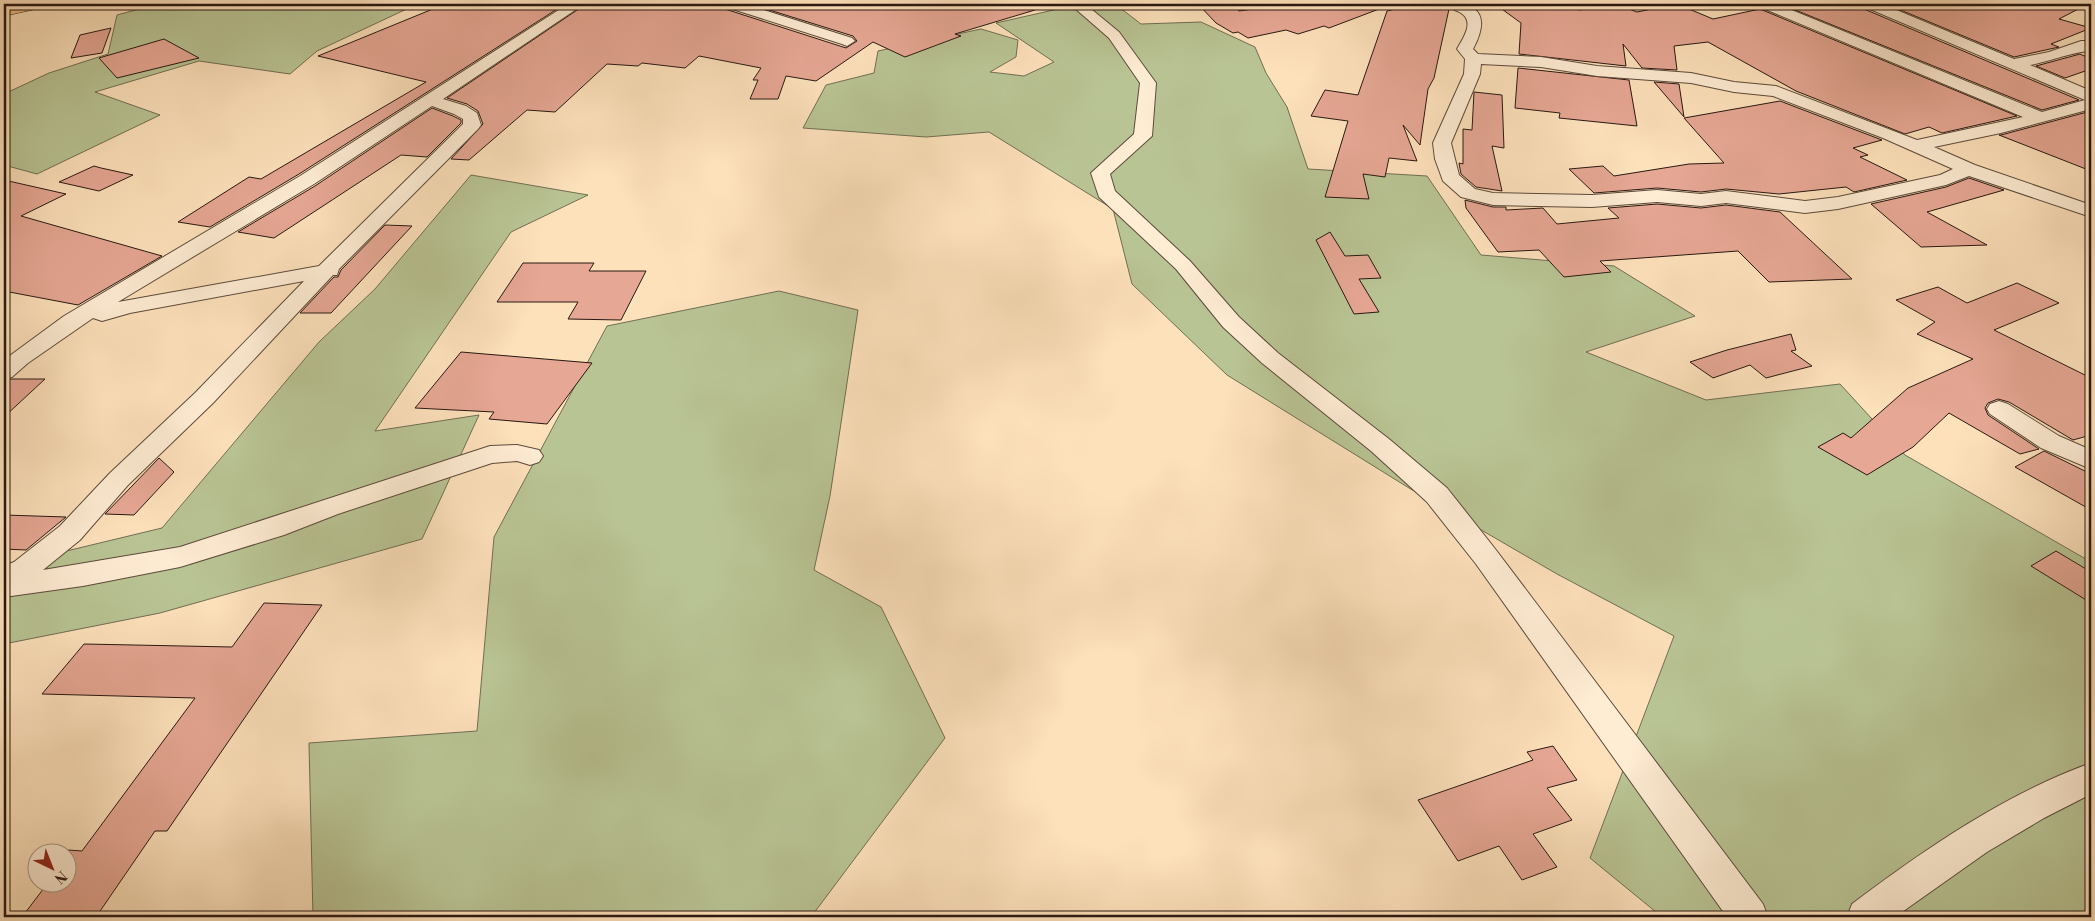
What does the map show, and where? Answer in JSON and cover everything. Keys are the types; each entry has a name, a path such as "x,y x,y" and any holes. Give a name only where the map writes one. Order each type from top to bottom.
{"highway":[{"path":"4,12 40,4"}],"street":[{"path":"4,372 20,358 72,322 308,180 577,4"},
{"path":"730,4 847,41"},
{"path":"1077,4 1114,35 1148,83 1143,136 1100,173 1106,193 1183,265 1231,322 1264,352 1380,445 1437,495 1492,565 1749,917"},
{"path":"1454,4 1464,8 1475,18 1477,28 1465,49 1473,59 1472,74 1442,143 1444,160 1450,177 1468,193 1492,199 1592,201 1658,196 1701,200 1726,197 1805,207 1838,203 1946,179 1968,169"},
{"path":"1765,4 2039,116"},
{"path":"1870,4 2091,97"},
{"path":"2013,64 2054,56 2072,48 2091,46"},
{"path":"1473,59 1541,62 1597,71 1691,78 1734,88 1776,91 1968,169 2091,211"},
{"path":"4,578 24,569 70,533 119,479 204,398 379,216 472,124 471,116 466,113 430,100"},
{"path":"1914,146 2001,128 2039,116 2091,104"},
{"path":"72,322 127,307 329,270"},
{"path":"1999,408 2050,442 2091,460"},
{"path":"4,586 82,575 180,557 274,528 328,507 490,455 516,453 530,456"},
{"path":"1866,917 1910,882 1989,832 2091,778"}],"green space":[{"path":"158,4 391,4 413,6 317,51 290,74 199,61 95,92 160,115 37,174 4,165 4,94 49,73 108,54 117,15"},
{"path":"1080,4 1115,4 1141,24 1201,22 1255,47 1266,73 1287,107 1308,169 1427,176 1481,255 1614,266 1695,316 1586,352 1706,400 1840,384 1905,455 2091,562 2091,917 1662,917 1590,858 1674,636 1557,574 1409,488 1227,375 1132,284 1113,209 989,132 926,137 803,128 826,85 874,73 878,51 981,29 1018,40 1016,57 990,72 1024,76 1054,62 996,23"},
{"path":"471,175 588,195 511,232 375,431 479,415 422,539 160,613 4,644 4,566 162,528 319,342 375,289"},
{"path":"779,291 858,310 830,496 814,570 881,607 945,738 811,917 313,917 309,743 477,731 494,537 607,326"}],"building":[{"path":"445,4 565,4 299,174 210,227 178,222 249,177 261,179 426,82 318,56"},
{"path":"586,4 722,4 725,9 846,48 857,41 853,36 750,4 1034,4 1035,10 955,34 961,36 905,57 873,42 816,81 786,76 778,99 750,99 758,80 753,80 761,68 699,56 685,68 642,63 638,66 607,64 555,112 527,110 469,160 451,159 483,124 478,111 467,104 447,98"},
{"path":"1198,4 1232,4 1239,11 1289,4 1387,4 1387,6 1329,28 1324,26 1298,34 1286,30 1248,38 1238,32 1233,33 1216,23"},
{"path":"1416,4 1445,4 1449,9 1434,78 1428,89 1420,145 1403,125 1417,161 1389,158 1385,177 1363,174 1369,199 1325,197 1348,121 1311,116 1325,90 1358,95 1387,11"},
{"path":"1495,4 1564,4 1580,10 1592,7 1589,4 1616,4 1637,12 1677,4 1713,19 1760,9 2017,116 1942,133 1929,127 1905,134 1796,91 1708,42 1674,46 1677,70 1642,68 1623,44 1626,66 1519,54 1521,23"},
{"path":"1861,4 1864,9 2079,100 2042,110 1783,5"},
{"path":"1886,4 2088,4 2059,19 2091,28 2051,44 2059,47 2014,57"},
{"path":"111,28 102,53 71,58 80,35"},
{"path":"164,39 199,58 117,78 99,58"},
{"path":"2080,54 2091,59 2091,69 2065,78 2036,66"},
{"path":"1518,68 1629,80 1637,126 1559,118 1560,113 1515,108"},
{"path":"1654,82 1679,84 1684,117"},
{"path":"1474,92 1502,95 1504,148 1492,146 1502,191 1476,187 1461,174 1459,163 1463,164 1463,129 1472,130"},
{"path":"1780,101 1882,140 1853,148 1868,155 1860,157 1907,180 1854,192 1846,187 1779,194 1726,189 1701,192 1657,188 1594,193 1569,169 1603,166 1614,176 1689,164 1724,163 1684,118"},
{"path":"432,108 461,120 461,123 427,157 401,155 274,238 238,232 315,186"},
{"path":"2091,111 2091,171 1999,135 2001,135"},
{"path":"94,166 133,175 99,191 59,182"},
{"path":"1969,178 2004,190 1927,212 1987,245 1921,247 1871,204 1946,187"},
{"path":"4,180 66,194 21,216 162,256 78,305 4,291"},
{"path":"1465,200 1493,207 1506,207 1506,210 1543,208 1557,224 1619,218 1608,208 1657,204 1701,208 1726,205 1780,212 1852,279 1769,282 1738,251 1600,261 1611,272 1564,277 1539,250 1498,252 1466,208"},
{"path":"385,225 412,226 331,313 300,313 334,277 338,277 341,270"},
{"path":"1330,232 1345,256 1368,255 1381,278 1359,279 1379,312 1354,314 1316,240"},
{"path":"523,263 594,263 589,271 646,271 621,320 568,319 578,302 497,302"},
{"path":"2017,283 2059,303 1994,330 2091,378 2091,435 2073,440 2009,402 1998,399 1988,403 1985,408 1988,415 2039,449 2020,454 1949,413 1913,447 1867,475 1818,447 1843,433 1851,438 1908,388 1973,359 1917,334 1935,322 1896,300 1938,287 1967,303"},
{"path":"1791,334 1796,350 1791,351 1812,366 1766,378 1750,365 1713,378 1690,362 1727,350"},
{"path":"461,352 592,363 547,424 489,419 494,412 415,408"},
{"path":"11,379 45,379 4,417 4,381"},
{"path":"2044,451 2091,474 2091,510 2015,467"},
{"path":"159,458 174,472 134,515 105,514"},
{"path":"4,515 66,517 26,550 4,549"},
{"path":"2056,551 2091,572 2091,603 2031,566"},
{"path":"264,603 322,605 167,831 155,831 96,917 22,917 39,894 78,894 78,851 82,851 195,698 42,694 84,644 232,647"},
{"path":"1553,746 1577,780 1547,788 1572,820 1533,834 1557,867 1522,880 1499,846 1458,861 1418,800 1533,760 1527,752"}]}
